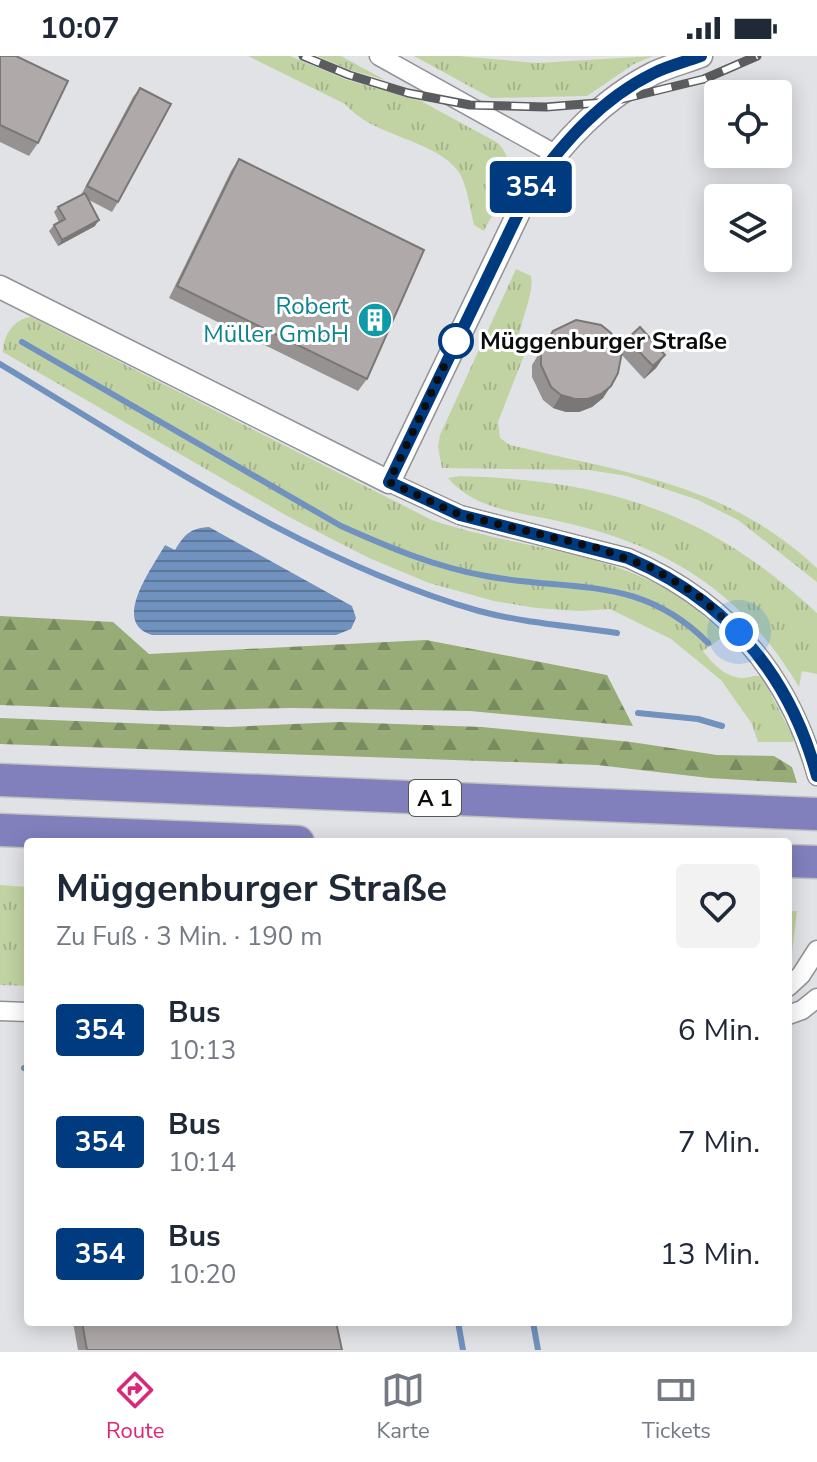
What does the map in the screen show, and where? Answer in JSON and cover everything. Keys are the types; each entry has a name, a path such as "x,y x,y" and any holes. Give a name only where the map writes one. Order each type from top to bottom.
{"highway":[{"name":"A 1","path":"0,780 806,813"},
{"path":"0,830 199,838"}],"street":[{"path":"379,56 555,154"},
{"path":"389,482 531,187 555,154 594,113 639,82 656,72 701,56"},
{"path":"0,287 460,515 628,558 696,594 739,632 774,676 805,735 817,776"},
{"path":"792,983 817,950"},
{"path":"792,1014 817,998"},
{"path":"0,1011 24,1012"}],"green space":[{"path":"248,56 290,56 347,80 421,101 498,143 509,165 509,176 484,231 474,225 463,182 458,171 447,160 419,144 371,124 345,104"},
{"path":"317,56 341,56 385,80 350,70"},
{"path":"414,56 459,56 537,63 653,56 634,64 587,96 491,98"},
{"path":"516,269 531,276 532,284 518,341 518,349 525,353 498,422 500,438 510,445 634,474 710,499 782,539 817,568 817,582 738,520 698,500 627,476 589,470 442,468 438,447 440,435"},
{"path":"31,317 432,520 584,557 642,577 670,591 723,633 720,639 703,651 715,665 736,677 762,677 793,742 758,742 752,724 721,680 671,639 610,609 580,611 536,608 494,601 429,583 369,558 289,517 3,352 11,329 19,321"},
{"path":"448,478 513,479 609,494 695,526 777,578 817,613 817,674 802,671 799,687 778,655 730,602 703,580 673,562 608,534 489,505 460,490"},
{"path":"0,616 113,622 149,654 426,640 607,675 633,726 470,711 292,708 161,711 0,705"},
{"path":"0,718 229,727 339,722 482,727 631,742 717,755 774,756 792,767 797,783 709,778 597,765 0,744"},
{"path":"0,885 24,887 24,986 0,985"},
{"path":"792,911 797,911 792,953"}],"water":[{"path":"209,527 352,606 356,618 351,629 336,635 152,635 140,629 134,607 165,545 175,550 188,533"}],"building":[{"path":"0,56 16,56 68,81 38,143 0,125"},
{"path":"140,88 171,104 118,202 87,186"},
{"path":"239,159 424,250 367,379 177,286"},
{"path":"85,193 99,220 62,240 54,225 65,219 58,207"},
{"path":"576,320 601,325 611,333 622,352 618,373 611,386 588,399 561,395 551,387 541,365 541,352 553,331"},
{"path":"640,327 665,355 653,366 627,339"},
{"path":"83,1326 337,1326 342,1350 87,1350"}],"waterway":[{"path":"22,342 359,534 412,556 467,572 630,596 657,606 682,621 708,643"},
{"path":"0,364 232,503 353,565 479,611 617,633"},
{"path":"638,713 698,719 722,726"},
{"path":"459,1326 463,1350"},
{"path":"534,1326 538,1350"}],"railway":[{"path":"303,56 349,75 408,93 470,105 546,107 610,102 704,79 757,56"}],"bus line":[{"name":"354","path":"701,56 656,72 639,82 594,113 555,154 531,187 389,482 460,515 628,558 696,594 739,632 774,676 805,735 817,776"}],"place":[{"name":"Robert Müller GmbH","path":"375,320"},
{"name":"Müggenburger Straße","path":"456,341"}],"route":[{"path":"456,341 389,482 460,515 597,548 652,568 696,594 739,632"}]}
